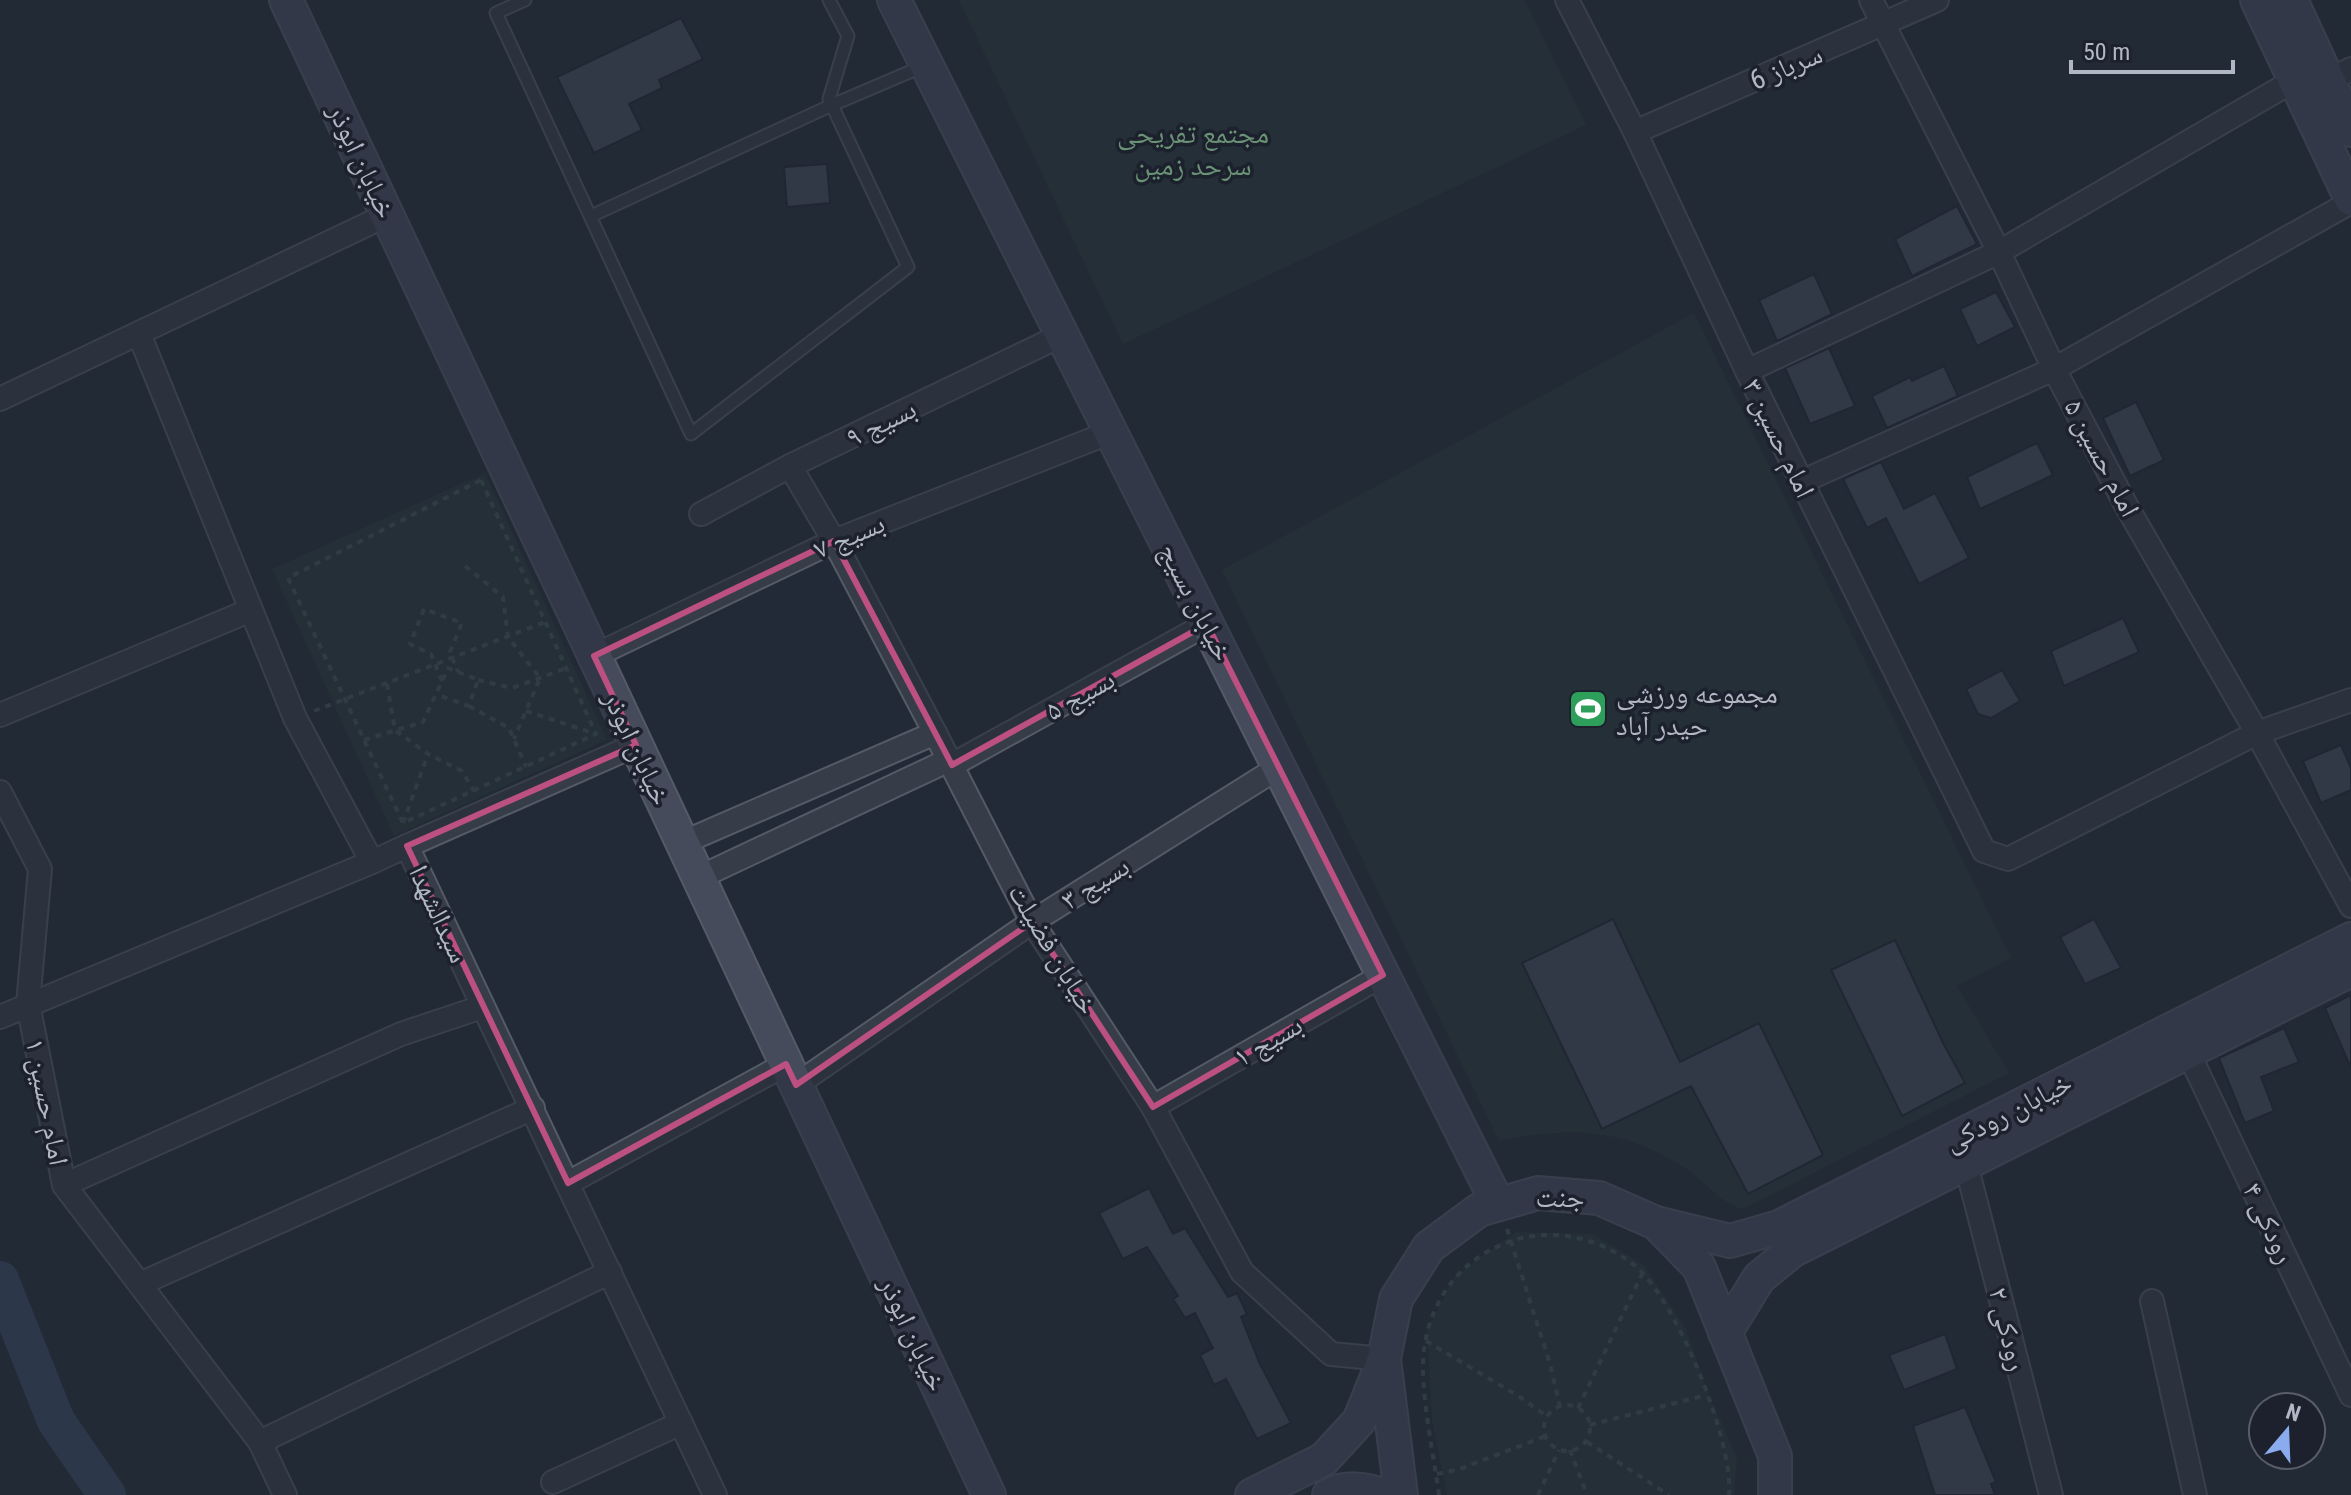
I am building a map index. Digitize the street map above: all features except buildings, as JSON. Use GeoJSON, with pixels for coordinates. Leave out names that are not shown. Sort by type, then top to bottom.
{"type":"FeatureCollection","features":[{"type":"Feature","properties":{"kind":"main road","name":"خیابان ابوذر"},"geometry":{"type":"LineString","coordinates":[[286,0],[387,215],[580,662],[633,739],[989,1495]]}},
{"type":"Feature","properties":{"kind":"main road","name":"خیابان بسیج"},"geometry":{"type":"LineString","coordinates":[[894,0],[1498,1204]]}},
{"type":"Feature","properties":{"kind":"main road"},"geometry":{"type":"LineString","coordinates":[[2257,0],[2351,201]]}},
{"type":"Feature","properties":{"kind":"main road"},"geometry":{"type":"LineString","coordinates":[[2291,0],[2340,75],[2351,130]]}},
{"type":"Feature","properties":{"kind":"main road","name":"خیابان رودکی"},"geometry":{"type":"LineString","coordinates":[[1656,1223],[1730,1241],[1779,1227],[2351,939]]}},
{"type":"Feature","properties":{"kind":"main road","name":"خیابان رودکی"},"geometry":{"type":"LineString","coordinates":[[1725,1333],[1759,1278],[1792,1251],[2351,970]]}},
{"type":"Feature","properties":{"kind":"main road","name":"جنت"},"geometry":{"type":"LineString","coordinates":[[1401,1495],[1384,1359],[1396,1299],[1429,1247],[1479,1210],[1538,1193],[1599,1198],[1656,1223],[1699,1267],[1775,1456],[1775,1495]]}},
{"type":"Feature","properties":{"kind":"main road"},"geometry":{"type":"LineString","coordinates":[[1252,1495],[1324,1459],[1359,1421],[1384,1359]]}},
{"type":"Feature","properties":{"kind":"main road"},"geometry":{"type":"LineString","coordinates":[[1329,1495],[1340,1490],[1372,1491],[1381,1495]]}},
{"type":"Feature","properties":{"kind":"street","name":"امام حسین ۳"},"geometry":{"type":"LineString","coordinates":[[1567,0],[1635,132],[1747,371],[1984,851],[2008,859],[2257,733]]}},
{"type":"Feature","properties":{"kind":"street","name":"امام حسین ۵"},"geometry":{"type":"LineString","coordinates":[[1871,0],[1999,252],[2054,369],[2127,507],[2257,733],[2351,906]]}},
{"type":"Feature","properties":{"kind":"street","name":"سرباز 6"},"geometry":{"type":"LineString","coordinates":[[1635,132],[1937,0]]}},
{"type":"Feature","properties":{"kind":"street"},"geometry":{"type":"LineString","coordinates":[[1747,371],[1999,252],[2295,80]]}},
{"type":"Feature","properties":{"kind":"street"},"geometry":{"type":"LineString","coordinates":[[1801,482],[2054,369],[2351,201]]}},
{"type":"Feature","properties":{"kind":"street"},"geometry":{"type":"LineString","coordinates":[[0,399],[387,215]]}},
{"type":"Feature","properties":{"kind":"street","name":"سیدالشهدا"},"geometry":{"type":"LineString","coordinates":[[139,334],[295,718],[372,862],[407,846],[715,1495]]}},
{"type":"Feature","properties":{"kind":"street","name":"بسیج ۹"},"geometry":{"type":"LineString","coordinates":[[701,514],[790,466],[1062,335]]}},
{"type":"Feature","properties":{"kind":"street","name":"بسیج ۷"},"geometry":{"type":"LineString","coordinates":[[580,662],[834,541],[1111,432]]}},
{"type":"Feature","properties":{"kind":"street","name":"خیابان فضیلت"},"geometry":{"type":"LineString","coordinates":[[790,466],[834,541],[1032,922],[1153,1107],[1242,1272],[1331,1354],[1384,1359]]}},
{"type":"Feature","properties":{"kind":"street"},"geometry":{"type":"LineString","coordinates":[[0,715],[251,610]]}},
{"type":"Feature","properties":{"kind":"street","name":"بسیج ۵"},"geometry":{"type":"LineString","coordinates":[[698,878],[951,763],[1207,624]]}},
{"type":"Feature","properties":{"kind":"street"},"geometry":{"type":"LineString","coordinates":[[2257,733],[2351,700]]}},
{"type":"Feature","properties":{"kind":"street"},"geometry":{"type":"LineString","coordinates":[[682,843],[935,733]]}},
{"type":"Feature","properties":{"kind":"street"},"geometry":{"type":"LineString","coordinates":[[407,846],[633,739]]}},
{"type":"Feature","properties":{"kind":"street","name":"بسیج ۳"},"geometry":{"type":"LineString","coordinates":[[568,1183],[791,1075],[1279,767]]}},
{"type":"Feature","properties":{"kind":"street","name":"امام حسین ۱"},"geometry":{"type":"LineString","coordinates":[[0,792],[40,869],[28,1004],[64,1185],[260,1442],[285,1495]]}},
{"type":"Feature","properties":{"kind":"street"},"geometry":{"type":"LineString","coordinates":[[0,1017],[372,862]]}},
{"type":"Feature","properties":{"kind":"street","name":"بسیج ۱"},"geometry":{"type":"LineString","coordinates":[[1153,1107],[1383,975]]}},
{"type":"Feature","properties":{"kind":"street"},"geometry":{"type":"LineString","coordinates":[[64,1185],[401,1034],[482,1007]]}},
{"type":"Feature","properties":{"kind":"street","name":"رودکی ۴"},"geometry":{"type":"LineString","coordinates":[[2188,1052],[2351,1395]]}},
{"type":"Feature","properties":{"kind":"street"},"geometry":{"type":"LineString","coordinates":[[140,1284],[533,1108]]}},
{"type":"Feature","properties":{"kind":"street","name":"رودکی ۲"},"geometry":{"type":"LineString","coordinates":[[1966,1164],[2051,1495]]}},
{"type":"Feature","properties":{"kind":"street"},"geometry":{"type":"LineString","coordinates":[[260,1442],[610,1272]]}},
{"type":"Feature","properties":{"kind":"street"},"geometry":{"type":"LineString","coordinates":[[2152,1301],[2195,1495]]}},
{"type":"Feature","properties":{"kind":"street"},"geometry":{"type":"LineString","coordinates":[[553,1482],[681,1423]]}},
{"type":"Feature","properties":{"kind":"lane"},"geometry":{"type":"LineString","coordinates":[[525,0],[496,13],[691,434],[908,267],[829,99],[848,36],[829,0]]}},
{"type":"Feature","properties":{"kind":"lane"},"geometry":{"type":"LineString","coordinates":[[591,216],[832,105],[927,65]]}},
{"type":"Feature","properties":{"kind":"path"},"geometry":{"type":"LineString","coordinates":[[403,823],[288,578],[481,480],[545,621],[580,662],[596,734]]}},
{"type":"Feature","properties":{"kind":"path"},"geometry":{"type":"LineString","coordinates":[[465,566],[503,597],[508,637],[540,678]]}},
{"type":"Feature","properties":{"kind":"path"},"geometry":{"type":"LineString","coordinates":[[443,683],[431,654],[410,644],[424,609],[462,623],[450,652],[458,672]]}},
{"type":"Feature","properties":{"kind":"path"},"geometry":{"type":"LineString","coordinates":[[295,718],[545,621]]}},
{"type":"Feature","properties":{"kind":"path"},"geometry":{"type":"LineString","coordinates":[[364,740],[423,722],[448,668],[478,680],[512,688],[580,662]]}},
{"type":"Feature","properties":{"kind":"path"},"geometry":{"type":"LineString","coordinates":[[514,739],[540,678]]}},
{"type":"Feature","properties":{"kind":"path"},"geometry":{"type":"LineString","coordinates":[[469,706],[478,680]]}},
{"type":"Feature","properties":{"kind":"path"},"geometry":{"type":"LineString","coordinates":[[387,684],[395,730],[428,754],[462,771],[474,791]]}},
{"type":"Feature","properties":{"kind":"path"},"geometry":{"type":"LineString","coordinates":[[438,695],[469,706],[509,728],[526,767]]}},
{"type":"Feature","properties":{"kind":"path"},"geometry":{"type":"LineString","coordinates":[[526,711],[596,734],[633,739]]}},
{"type":"Feature","properties":{"kind":"path"},"geometry":{"type":"LineString","coordinates":[[403,823],[596,734]]}},
{"type":"Feature","properties":{"kind":"path"},"geometry":{"type":"LineString","coordinates":[[403,823],[428,754]]}},
{"type":"Feature","properties":{"kind":"path"},"geometry":{"type":"LineString","coordinates":[[1498,1204],[1550,1364],[1560,1407]]}},
{"type":"Feature","properties":{"kind":"path"},"geometry":{"type":"LineString","coordinates":[[1439,1495],[1423,1353],[1432,1312],[1443,1291],[1479,1254],[1519,1238],[1552,1235],[1580,1237],[1606,1248],[1635,1266],[1660,1295],[1682,1332],[1727,1451],[1731,1481],[1729,1495]]}},
{"type":"Feature","properties":{"kind":"path"},"geometry":{"type":"LineString","coordinates":[[1578,1408],[1642,1274]]}},
{"type":"Feature","properties":{"kind":"path"},"geometry":{"type":"LineString","coordinates":[[1426,1341],[1548,1417]]}},
{"type":"Feature","properties":{"kind":"path"},"geometry":{"type":"LineString","coordinates":[[1590,1425],[1706,1395]]}},
{"type":"Feature","properties":{"kind":"path"},"geometry":{"type":"LineString","coordinates":[[1560,1407],[1578,1408],[1584,1412],[1590,1425],[1586,1441],[1577,1449],[1559,1449],[1546,1436],[1548,1417],[1560,1407]]}},
{"type":"Feature","properties":{"kind":"path"},"geometry":{"type":"LineString","coordinates":[[1437,1474],[1460,1469],[1546,1436]]}},
{"type":"Feature","properties":{"kind":"path"},"geometry":{"type":"LineString","coordinates":[[1586,1441],[1669,1495]]}},
{"type":"Feature","properties":{"kind":"path"},"geometry":{"type":"LineString","coordinates":[[1538,1495],[1559,1449]]}},
{"type":"Feature","properties":{"kind":"path"},"geometry":{"type":"LineString","coordinates":[[1570,1450],[1587,1495]]}},
{"type":"Feature","properties":{"kind":"highlighted area"},"geometry":{"type":"Polygon","coordinates":[[[834,541],[952,765],[1207,624],[1383,975],[1153,1107],[1032,922],[796,1085],[786,1064],[568,1183],[407,846],[636,745],[594,656],[834,541]]]}},
{"type":"Feature","properties":{"kind":"green space","name":"مجتمع تفریحی سرحد زمین"},"geometry":{"type":"Polygon","coordinates":[[[959,0],[1525,0],[1586,125],[1123,344],[959,0]]]}},
{"type":"Feature","properties":{"kind":"green space","name":"مجموعه ورزشی حیدر آباد"},"geometry":{"type":"Polygon","coordinates":[[[1694,313],[2011,958],[1957,986],[2009,1073],[1743,1209],[1728,1202],[1665,1156],[1620,1138],[1550,1133],[1499,1141],[1222,570],[1694,313]]]}},
{"type":"Feature","properties":{"kind":"green space"},"geometry":{"type":"Polygon","coordinates":[[[485,473],[607,740],[394,836],[272,569],[485,473]]]}},
{"type":"Feature","properties":{"kind":"green space"},"geometry":{"type":"Polygon","coordinates":[[[1516,1232],[1592,1234],[1644,1265],[1686,1329],[1709,1395],[1737,1458],[1734,1495],[1447,1495],[1432,1420],[1427,1330],[1456,1275],[1516,1232]]]}},
{"type":"Feature","properties":{"kind":"waterway"},"geometry":{"type":"LineString","coordinates":[[0,1280],[56,1421],[107,1495]]}},
{"type":"Feature","properties":{"kind":"place","name":"مجموعه ورزشی حیدر آباد"},"geometry":{"type":"Point","coordinates":[1588,709]}}]}
